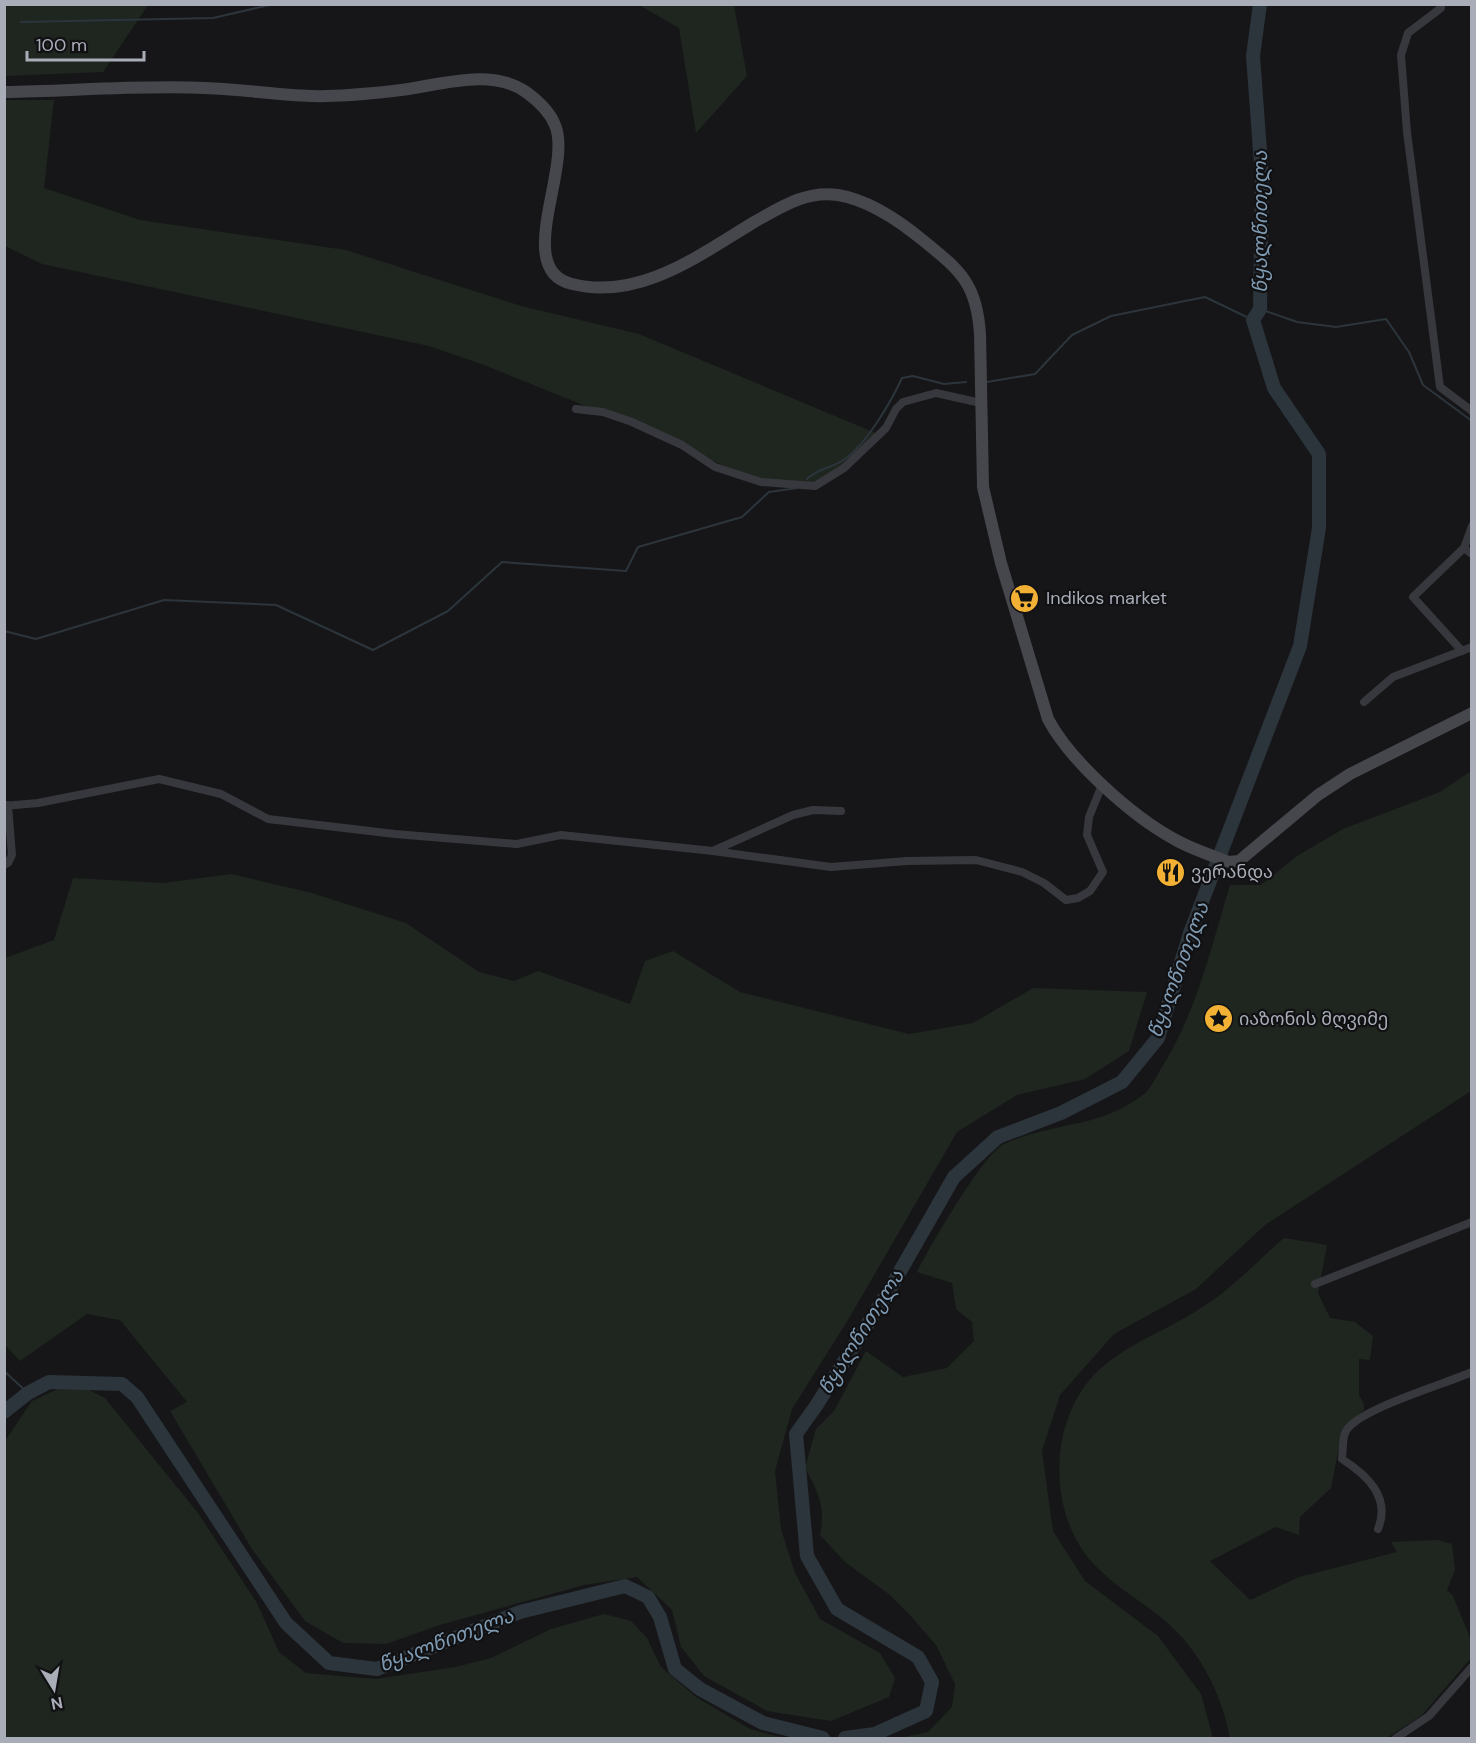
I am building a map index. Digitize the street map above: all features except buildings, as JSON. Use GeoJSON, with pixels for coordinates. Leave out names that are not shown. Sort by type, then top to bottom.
{"type":"FeatureCollection","features":[{"type":"Feature","properties":{"kind":"main road"},"geometry":{"type":"LineString","coordinates":[[4,92],[204,88],[322,96],[412,89],[489,78],[508,82],[527,92],[546,111],[555,125],[559,154],[544,254],[547,267],[555,277],[568,284],[588,287],[630,285],[666,274],[783,205],[804,197],[836,194],[867,204],[914,233],[958,269],[972,291],[978,311],[983,487],[1001,563],[1048,719],[1057,737],[1102,784],[1151,824],[1191,847],[1229,862],[1243,860],[1295,813],[1350,774],[1472,712]]}},
{"type":"Feature","properties":{"kind":"street"},"geometry":{"type":"LineString","coordinates":[[1441,4],[1441,8],[1408,33],[1401,55],[1410,154],[1440,387],[1472,411]]}},
{"type":"Feature","properties":{"kind":"street"},"geometry":{"type":"LineString","coordinates":[[576,409],[603,412],[632,422],[682,445],[715,467],[761,482],[815,486],[844,468],[886,428],[903,402],[936,393],[981,403]]}},
{"type":"Feature","properties":{"kind":"street"},"geometry":{"type":"LineString","coordinates":[[1462,651],[1413,597],[1468,551],[1472,526]]}},
{"type":"Feature","properties":{"kind":"street"},"geometry":{"type":"LineString","coordinates":[[1364,702],[1393,677],[1472,647]]}},
{"type":"Feature","properties":{"kind":"street"},"geometry":{"type":"LineString","coordinates":[[4,865],[8,863],[12,855],[6,806],[38,803],[159,779],[221,794],[268,819],[395,834],[517,844],[561,835],[713,851],[831,867],[918,861],[992,863],[1033,877],[1060,896],[1072,900],[1090,891],[1103,872],[1087,835],[1089,817],[1102,784]]}},
{"type":"Feature","properties":{"kind":"street"},"geometry":{"type":"LineString","coordinates":[[713,851],[793,815],[813,810],[841,811]]}},
{"type":"Feature","properties":{"kind":"street"},"geometry":{"type":"LineString","coordinates":[[1315,1284],[1472,1222]]}},
{"type":"Feature","properties":{"kind":"street"},"geometry":{"type":"LineString","coordinates":[[1378,1529],[1384,1514],[1381,1502],[1367,1478],[1342,1459],[1345,1433],[1352,1424],[1386,1405],[1472,1372]]}},
{"type":"Feature","properties":{"kind":"street"},"geometry":{"type":"LineString","coordinates":[[1396,1738],[1429,1716],[1472,1668]]}},
{"type":"Feature","properties":{"kind":"shaded area"},"geometry":{"type":"Polygon","coordinates":[[[4,5],[148,5],[103,72],[5,76],[4,5]]]}},
{"type":"Feature","properties":{"kind":"shaded area"},"geometry":{"type":"Polygon","coordinates":[[[639,5],[734,5],[747,76],[696,133],[679,28],[639,5]]]}},
{"type":"Feature","properties":{"kind":"shaded area"},"geometry":{"type":"Polygon","coordinates":[[[4,100],[54,100],[44,188],[140,220],[346,250],[521,306],[639,334],[878,434],[845,466],[818,481],[804,484],[763,484],[660,436],[484,365],[429,346],[42,264],[5,246],[4,100]]]}},
{"type":"Feature","properties":{"kind":"shaded area"},"geometry":{"type":"Polygon","coordinates":[[[1471,771],[1471,1091],[1265,1225],[1196,1289],[1114,1334],[1060,1395],[1042,1451],[1053,1531],[1085,1581],[1158,1636],[1201,1694],[1213,1738],[900,1738],[928,1732],[952,1707],[955,1684],[936,1645],[908,1613],[890,1595],[845,1562],[820,1535],[822,1516],[820,1500],[805,1468],[816,1429],[834,1411],[866,1351],[903,1377],[947,1368],[974,1341],[972,1322],[956,1309],[952,1283],[917,1272],[933,1243],[970,1183],[995,1151],[1004,1144],[1110,1113],[1144,1094],[1172,1050],[1193,1004],[1230,885],[1261,885],[1297,856],[1343,829],[1440,792],[1471,771]]]}},
{"type":"Feature","properties":{"kind":"shaded area"},"geometry":{"type":"Polygon","coordinates":[[[231,874],[312,893],[406,923],[479,972],[514,981],[538,971],[630,1004],[645,961],[673,951],[740,992],[909,1034],[973,1023],[1033,988],[1147,992],[1129,1051],[1085,1079],[1017,1095],[957,1132],[848,1320],[792,1409],[775,1471],[781,1529],[795,1573],[820,1619],[880,1653],[895,1678],[889,1697],[831,1721],[767,1711],[704,1676],[681,1647],[672,1610],[637,1577],[584,1585],[440,1625],[386,1644],[343,1643],[305,1621],[252,1549],[170,1411],[187,1402],[120,1320],[87,1314],[20,1361],[5,1345],[5,958],[54,940],[73,878],[164,883],[231,874]]]}},
{"type":"Feature","properties":{"kind":"shaded area"},"geometry":{"type":"Polygon","coordinates":[[[1284,1238],[1327,1245],[1318,1293],[1330,1318],[1355,1322],[1373,1336],[1370,1360],[1359,1359],[1359,1395],[1364,1404],[1364,1410],[1342,1431],[1331,1488],[1300,1517],[1299,1535],[1276,1527],[1210,1561],[1250,1600],[1299,1577],[1397,1552],[1391,1542],[1437,1540],[1452,1544],[1455,1570],[1447,1590],[1453,1596],[1471,1640],[1471,1658],[1422,1715],[1387,1738],[1230,1738],[1218,1696],[1197,1657],[1169,1624],[1112,1581],[1091,1561],[1077,1541],[1067,1518],[1061,1494],[1059,1468],[1068,1418],[1079,1396],[1093,1376],[1132,1346],[1215,1299],[1284,1238]]]}},
{"type":"Feature","properties":{"kind":"shaded area"},"geometry":{"type":"Polygon","coordinates":[[[83,1387],[105,1398],[198,1513],[257,1603],[279,1652],[306,1673],[376,1679],[455,1667],[491,1658],[551,1629],[604,1614],[631,1621],[647,1638],[661,1667],[696,1697],[750,1729],[784,1738],[5,1738],[5,1441],[32,1401],[58,1389],[83,1387]]]}},
{"type":"Feature","properties":{"kind":"waterway"},"geometry":{"type":"LineString","coordinates":[[21,22],[213,18],[274,4]]}},
{"type":"Feature","properties":{"kind":"waterway","name":"წყალწითელა"},"geometry":{"type":"LineString","coordinates":[[845,1738],[875,1734],[926,1711],[932,1682],[918,1657],[837,1609],[807,1556],[796,1434],[891,1287],[954,1177],[998,1137],[1061,1113],[1122,1082],[1158,1038],[1190,933],[1300,646],[1319,528],[1319,454],[1274,388],[1253,320],[1260,309],[1262,178],[1253,56],[1260,4]]}},
{"type":"Feature","properties":{"kind":"waterway"},"geometry":{"type":"LineString","coordinates":[[987,382],[1035,374],[1072,335],[1111,316],[1205,297],[1253,320]]}},
{"type":"Feature","properties":{"kind":"waterway"},"geometry":{"type":"LineString","coordinates":[[1260,309],[1297,322],[1336,327],[1386,319],[1409,352],[1423,385],[1472,421]]}},
{"type":"Feature","properties":{"kind":"waterway"},"geometry":{"type":"LineString","coordinates":[[807,479],[816,472],[845,459],[862,443],[878,422],[902,378],[913,376],[944,384],[966,382]]}},
{"type":"Feature","properties":{"kind":"waterway"},"geometry":{"type":"LineString","coordinates":[[4,631],[36,639],[164,600],[276,605],[373,650],[448,611],[502,562],[626,571],[638,547],[742,517],[769,492],[797,488]]}},
{"type":"Feature","properties":{"kind":"waterway"},"geometry":{"type":"LineString","coordinates":[[4,1371],[28,1393]]}},
{"type":"Feature","properties":{"kind":"waterway","name":"წყალწითელა"},"geometry":{"type":"LineString","coordinates":[[4,1412],[28,1393],[49,1382],[122,1384],[137,1397],[286,1623],[329,1663],[377,1669],[520,1612],[625,1586],[648,1597],[660,1617],[675,1669],[700,1689],[763,1723],[823,1738]]}},
{"type":"Feature","properties":{"kind":"place","name":"Indikos market"},"geometry":{"type":"Point","coordinates":[1025,598]}},
{"type":"Feature","properties":{"kind":"place","name":"ვერანდა"},"geometry":{"type":"Point","coordinates":[1170,872]}},
{"type":"Feature","properties":{"kind":"place","name":"იაზონის მღვიმე"},"geometry":{"type":"Point","coordinates":[1218,1019]}}]}
